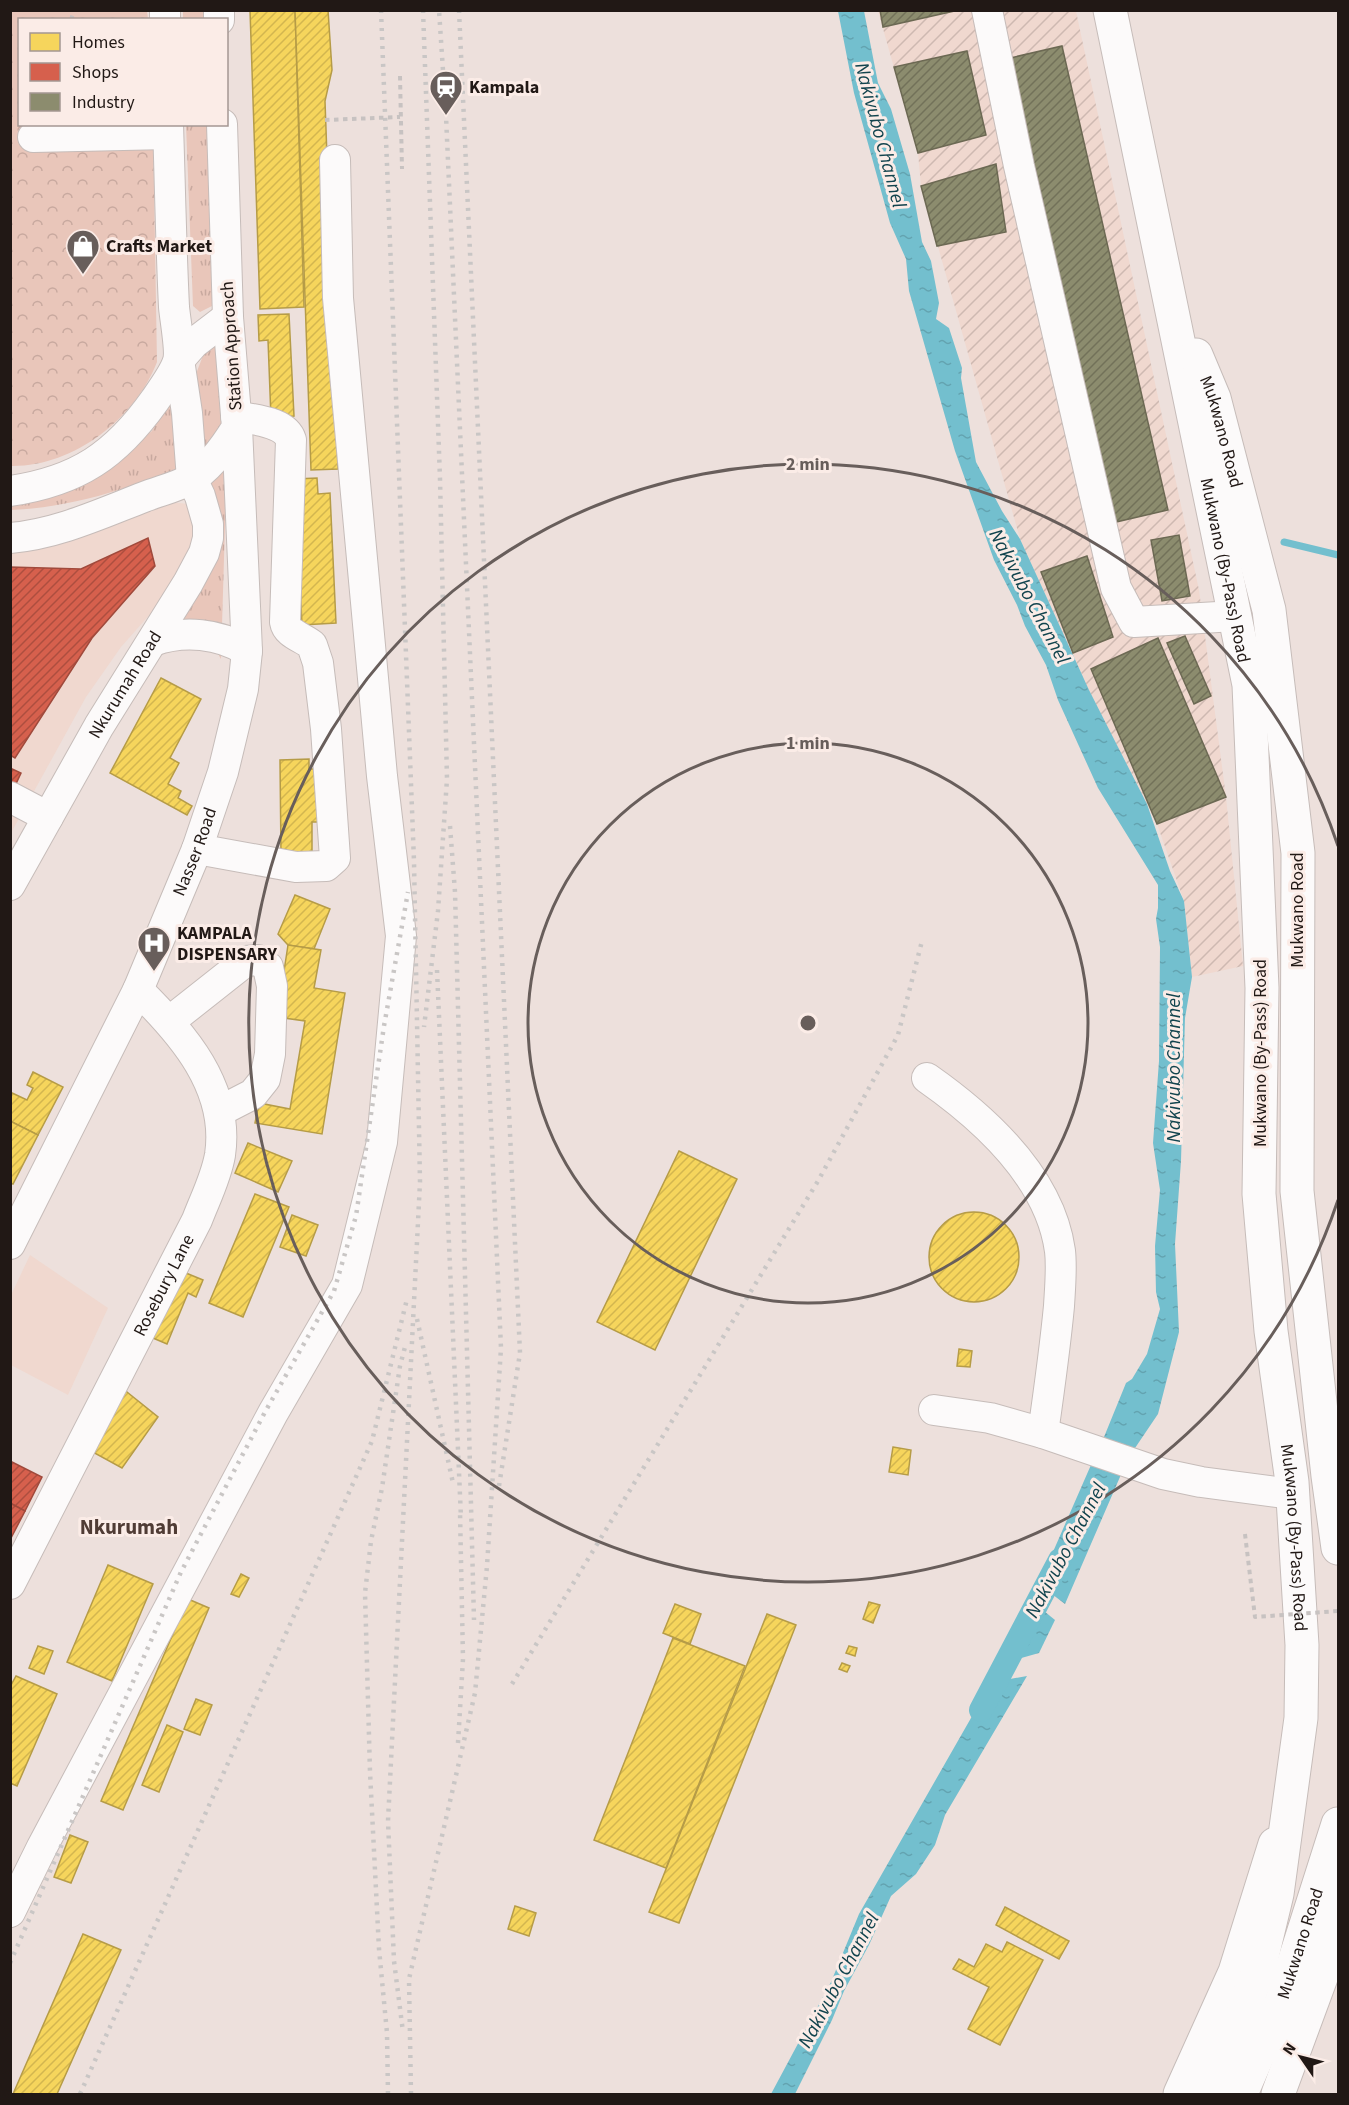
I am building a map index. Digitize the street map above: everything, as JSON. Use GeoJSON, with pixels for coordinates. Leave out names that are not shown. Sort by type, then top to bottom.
{"type":"FeatureCollection","features":[{"type":"Feature","properties":{"kind":"main road","name":"Mukwano (By-Pass) Road"},"geometry":{"type":"LineString","coordinates":[[1110,10],[1250,685],[1262,976],[1259,1194],[1271,1331],[1292,1494],[1302,1645],[1301,1718],[1277,1894],[1260,1965],[1224,2066],[1209,2094]]}},
{"type":"Feature","properties":{"kind":"main road","name":"Mukwano Road"},"geometry":{"type":"LineString","coordinates":[[1167,287],[1214,398],[1269,610],[1298,853],[1298,1191],[1338,1548]]}},
{"type":"Feature","properties":{"kind":"main road"},"geometry":{"type":"LineString","coordinates":[[1315,1353],[1338,1375]]}},
{"type":"Feature","properties":{"kind":"main road"},"geometry":{"type":"LineString","coordinates":[[1180,2094],[1235,1972],[1290,1794]]}},
{"type":"Feature","properties":{"kind":"main road","name":"Mukwano Road"},"geometry":{"type":"LineString","coordinates":[[1241,2094],[1282,2000],[1338,1824]]}},
{"type":"Feature","properties":{"kind":"main road"},"geometry":{"type":"LineString","coordinates":[[1278,2094],[1334,1945],[1338,1883]]}},
{"type":"Feature","properties":{"kind":"street"},"geometry":{"type":"LineString","coordinates":[[987,10],[1021,177],[1116,588],[1134,622],[1235,616]]}},
{"type":"Feature","properties":{"kind":"street","name":"Station Approach"},"geometry":{"type":"LineString","coordinates":[[10,538],[32,535],[77,523],[192,479],[228,442],[236,421],[228,317],[222,126]]}},
{"type":"Feature","properties":{"kind":"street"},"geometry":{"type":"LineString","coordinates":[[33,137],[168,129],[174,308],[187,413],[192,479]]}},
{"type":"Feature","properties":{"kind":"street"},"geometry":{"type":"LineString","coordinates":[[10,1912],[42,1847],[262,1434],[347,1285],[382,1142],[400,936],[378,729],[339,310],[335,160]]}},
{"type":"Feature","properties":{"kind":"street"},"geometry":{"type":"LineString","coordinates":[[10,491],[44,485],[67,477],[112,450],[137,425],[160,393],[179,360],[194,343],[228,317]]}},
{"type":"Feature","properties":{"kind":"street"},"geometry":{"type":"LineString","coordinates":[[197,849],[296,867],[326,866],[335,858],[327,736],[318,663],[312,645],[291,633],[286,628],[285,622],[291,440],[285,430],[277,426],[236,421]]}},
{"type":"Feature","properties":{"kind":"street","name":"Nasser Road"},"geometry":{"type":"LineString","coordinates":[[10,1244],[138,990],[197,849],[211,811],[233,733],[243,689],[247,651],[236,421]]}},
{"type":"Feature","properties":{"kind":"street","name":"Nkurumah Road"},"geometry":{"type":"LineString","coordinates":[[10,885],[99,726],[197,569],[208,538],[206,511],[192,479]]}},
{"type":"Feature","properties":{"kind":"street"},"geometry":{"type":"LineString","coordinates":[[153,640],[180,634],[210,637],[230,641],[247,651]]}},
{"type":"Feature","properties":{"kind":"street"},"geometry":{"type":"LineString","coordinates":[[10,797],[48,817]]}},
{"type":"Feature","properties":{"kind":"street"},"geometry":{"type":"LineString","coordinates":[[170,1021],[246,961],[258,960],[268,967],[272,986],[270,1054],[264,1079],[253,1094],[220,1111]]}},
{"type":"Feature","properties":{"kind":"street","name":"Rosebury Lane"},"geometry":{"type":"LineString","coordinates":[[10,1584],[196,1220],[213,1182],[220,1157],[222,1130],[220,1111],[214,1094],[194,1055],[170,1021],[138,990]]}},
{"type":"Feature","properties":{"kind":"street"},"geometry":{"type":"LineString","coordinates":[[927,1078],[982,1121],[1022,1164],[1051,1214],[1060,1251],[1060,1289],[1056,1340],[1043,1433]]}},
{"type":"Feature","properties":{"kind":"street"},"geometry":{"type":"LineString","coordinates":[[934,1410],[990,1419],[1043,1433],[1162,1474],[1201,1482],[1292,1494]]}},
{"type":"Feature","properties":{"kind":"path"},"geometry":{"type":"LineString","coordinates":[[400,76],[402,169]]}},
{"type":"Feature","properties":{"kind":"path"},"geometry":{"type":"LineString","coordinates":[[326,120],[400,117]]}},
{"type":"Feature","properties":{"kind":"path"},"geometry":{"type":"LineString","coordinates":[[1245,1534],[1255,1617],[1338,1611]]}},
{"type":"Feature","properties":{"kind":"shaded area"},"geometry":{"type":"Polygon","coordinates":[[[878,11],[1076,11],[1199,590],[1226,797],[1243,966],[1192,977],[1184,901],[1157,824],[1089,690],[1020,539],[921,186],[918,153],[878,11]]]}},
{"type":"Feature","properties":{"kind":"shaded area"},"geometry":{"type":"Polygon","coordinates":[[[170,502],[188,504],[196,526],[191,568],[121,647],[86,697],[11,833],[11,543],[170,502]]]}},
{"type":"Feature","properties":{"kind":"shaded area"},"geometry":{"type":"Polygon","coordinates":[[[30,1255],[108,1308],[68,1395],[11,1365],[11,1295],[30,1255]]]}},
{"type":"Feature","properties":{"kind":"green space","name":"Crafts Market"},"geometry":{"type":"Polygon","coordinates":[[[11,11],[147,11],[148,18],[18,18],[18,126],[153,126],[157,362],[134,402],[99,436],[79,449],[57,458],[34,464],[11,466],[11,11]]]}},
{"type":"Feature","properties":{"kind":"green space"},"geometry":{"type":"Polygon","coordinates":[[[183,11],[207,11],[207,18],[183,18],[183,11]]]}},
{"type":"Feature","properties":{"kind":"green space"},"geometry":{"type":"Polygon","coordinates":[[[186,126],[211,126],[219,298],[212,306],[200,312],[193,306],[186,126]]]}},
{"type":"Feature","properties":{"kind":"green space"},"geometry":{"type":"Polygon","coordinates":[[[220,344],[225,424],[205,457],[196,374],[207,345],[220,344]]]}},
{"type":"Feature","properties":{"kind":"green space"},"geometry":{"type":"Polygon","coordinates":[[[177,388],[182,466],[98,496],[54,506],[11,510],[10,501],[101,470],[152,431],[177,388]]]}},
{"type":"Feature","properties":{"kind":"green space"},"geometry":{"type":"Polygon","coordinates":[[[227,459],[221,659],[214,647],[171,626],[218,520],[211,480],[227,459]]]}},
{"type":"Feature","properties":{"kind":"water"},"geometry":{"type":"Polygon","coordinates":[[[838,11],[864,11],[878,83],[891,109],[910,174],[922,242],[931,261],[939,303],[936,319],[949,328],[962,368],[961,378],[976,462],[1020,539],[1089,690],[1147,804],[1170,871],[1184,901],[1192,977],[1185,1018],[1181,1161],[1175,1244],[1179,1332],[1158,1414],[1133,1451],[1104,1437],[1126,1383],[1132,1379],[1147,1354],[1160,1309],[1156,1292],[1155,1246],[1160,1190],[1153,1143],[1159,1061],[1160,947],[1156,919],[1158,885],[1098,788],[1058,700],[1046,665],[994,560],[955,451],[909,291],[906,259],[890,223],[854,93],[838,11]]]}},
{"type":"Feature","properties":{"kind":"water"},"geometry":{"type":"Polygon","coordinates":[[[1094,1458],[1123,1470],[1065,1604],[1036,1582],[1049,1561],[1094,1458]]]}},
{"type":"Feature","properties":{"kind":"water"},"geometry":{"type":"Polygon","coordinates":[[[1028,1598],[1055,1620],[1039,1653],[996,1665],[1028,1598]]]}},
{"type":"Feature","properties":{"kind":"water"},"geometry":{"type":"Polygon","coordinates":[[[1027,1676],[945,1815],[935,1845],[916,1874],[891,1896],[795,2094],[771,2094],[831,1982],[859,1914],[971,1718],[988,1683],[1027,1676]]]}},
{"type":"Feature","properties":{"kind":"building: Homes"},"geometry":{"type":"Polygon","coordinates":[[[250,10],[295,10],[304,307],[260,309],[250,10]]]}},
{"type":"Feature","properties":{"kind":"building: Homes"},"geometry":{"type":"Polygon","coordinates":[[[295,10],[328,10],[332,70],[325,101],[338,469],[311,470],[295,10]]]}},
{"type":"Feature","properties":{"kind":"building: Homes"},"geometry":{"type":"Polygon","coordinates":[[[289,314],[294,416],[271,418],[268,340],[259,341],[258,315],[289,314]]]}},
{"type":"Feature","properties":{"kind":"building: Homes"},"geometry":{"type":"Polygon","coordinates":[[[317,478],[318,494],[330,493],[336,623],[302,625],[295,479],[317,478]]]}},
{"type":"Feature","properties":{"kind":"building: Homes"},"geometry":{"type":"Polygon","coordinates":[[[161,678],[201,699],[170,758],[179,763],[168,784],[181,791],[178,798],[192,806],[187,815],[110,773],[161,678]]]}},
{"type":"Feature","properties":{"kind":"building: Homes"},"geometry":{"type":"Polygon","coordinates":[[[309,759],[309,769],[319,769],[325,822],[312,822],[312,855],[281,855],[280,760],[309,759]]]}},
{"type":"Feature","properties":{"kind":"building: Homes"},"geometry":{"type":"Polygon","coordinates":[[[295,895],[330,909],[314,949],[288,945],[278,934],[295,895]]]}},
{"type":"Feature","properties":{"kind":"building: Homes"},"geometry":{"type":"Polygon","coordinates":[[[288,945],[321,950],[314,988],[345,993],[322,1134],[255,1123],[259,1103],[290,1109],[305,1021],[277,1017],[288,945]]]}},
{"type":"Feature","properties":{"kind":"building: Homes"},"geometry":{"type":"Polygon","coordinates":[[[33,1072],[63,1087],[38,1135],[10,1121],[10,1092],[27,1100],[33,1088],[27,1085],[33,1072]]]}},
{"type":"Feature","properties":{"kind":"building: Homes"},"geometry":{"type":"Polygon","coordinates":[[[10,1121],[38,1135],[13,1184],[10,1183],[10,1121]]]}},
{"type":"Feature","properties":{"kind":"building: Homes"},"geometry":{"type":"Polygon","coordinates":[[[248,1143],[292,1161],[278,1192],[235,1173],[248,1143]]]}},
{"type":"Feature","properties":{"kind":"building: Homes"},"geometry":{"type":"Polygon","coordinates":[[[679,1151],[737,1179],[655,1350],[597,1322],[679,1151]]]}},
{"type":"Feature","properties":{"kind":"building: Homes"},"geometry":{"type":"Polygon","coordinates":[[[255,1194],[289,1207],[243,1317],[209,1303],[255,1194]]]}},
{"type":"Feature","properties":{"kind":"building: Homes"},"geometry":{"type":"Polygon","coordinates":[[[974,1212],[991,1216],[1006,1225],[1015,1240],[1019,1257],[1015,1274],[1006,1289],[991,1298],[974,1302],[957,1298],[942,1289],[933,1274],[929,1257],[933,1240],[942,1225],[957,1216],[974,1212]]]}},
{"type":"Feature","properties":{"kind":"building: Homes"},"geometry":{"type":"Polygon","coordinates":[[[292,1215],[318,1225],[306,1256],[280,1247],[292,1215]]]}},
{"type":"Feature","properties":{"kind":"building: Homes"},"geometry":{"type":"Polygon","coordinates":[[[181,1271],[203,1280],[196,1297],[188,1293],[167,1344],[153,1338],[181,1271]]]}},
{"type":"Feature","properties":{"kind":"building: Homes"},"geometry":{"type":"Polygon","coordinates":[[[959,1349],[972,1351],[970,1367],[957,1366],[959,1349]]]}},
{"type":"Feature","properties":{"kind":"building: Homes"},"geometry":{"type":"Polygon","coordinates":[[[122,1388],[158,1417],[122,1468],[89,1450],[122,1388]]]}},
{"type":"Feature","properties":{"kind":"building: Homes"},"geometry":{"type":"Polygon","coordinates":[[[893,1447],[911,1450],[908,1475],[889,1472],[893,1447]]]}},
{"type":"Feature","properties":{"kind":"building: Homes"},"geometry":{"type":"Polygon","coordinates":[[[108,1565],[153,1584],[112,1681],[67,1662],[108,1565]]]}},
{"type":"Feature","properties":{"kind":"building: Homes"},"geometry":{"type":"Polygon","coordinates":[[[241,1574],[249,1578],[239,1597],[231,1594],[241,1574]]]}},
{"type":"Feature","properties":{"kind":"building: Homes"},"geometry":{"type":"Polygon","coordinates":[[[188,1599],[209,1608],[123,1810],[101,1801],[188,1599]]]}},
{"type":"Feature","properties":{"kind":"building: Homes"},"geometry":{"type":"Polygon","coordinates":[[[869,1602],[880,1605],[873,1623],[863,1619],[869,1602]]]}},
{"type":"Feature","properties":{"kind":"building: Homes"},"geometry":{"type":"Polygon","coordinates":[[[675,1604],[701,1614],[690,1644],[663,1633],[675,1604]]]}},
{"type":"Feature","properties":{"kind":"building: Homes"},"geometry":{"type":"Polygon","coordinates":[[[767,1614],[796,1625],[679,1923],[649,1912],[767,1614]]]}},
{"type":"Feature","properties":{"kind":"building: Homes"},"geometry":{"type":"Polygon","coordinates":[[[673,1638],[745,1666],[666,1868],[594,1840],[673,1638]]]}},
{"type":"Feature","properties":{"kind":"building: Homes"},"geometry":{"type":"Polygon","coordinates":[[[38,1646],[53,1651],[44,1674],[29,1668],[38,1646]]]}},
{"type":"Feature","properties":{"kind":"building: Homes"},"geometry":{"type":"Polygon","coordinates":[[[849,1646],[857,1648],[855,1656],[846,1653],[849,1646]]]}},
{"type":"Feature","properties":{"kind":"building: Homes"},"geometry":{"type":"Polygon","coordinates":[[[842,1663],[850,1666],[847,1672],[839,1669],[842,1663]]]}},
{"type":"Feature","properties":{"kind":"building: Homes"},"geometry":{"type":"Polygon","coordinates":[[[16,1676],[57,1694],[17,1786],[10,1783],[10,1687],[16,1676]]]}},
{"type":"Feature","properties":{"kind":"building: Homes"},"geometry":{"type":"Polygon","coordinates":[[[196,1699],[212,1705],[200,1735],[184,1729],[196,1699]]]}},
{"type":"Feature","properties":{"kind":"building: Homes"},"geometry":{"type":"Polygon","coordinates":[[[167,1725],[183,1732],[159,1792],[142,1785],[167,1725]]]}},
{"type":"Feature","properties":{"kind":"building: Homes"},"geometry":{"type":"Polygon","coordinates":[[[70,1835],[88,1842],[71,1883],[54,1877],[70,1835]]]}},
{"type":"Feature","properties":{"kind":"building: Homes"},"geometry":{"type":"Polygon","coordinates":[[[515,1906],[536,1913],[529,1936],[508,1929],[515,1906]]]}},
{"type":"Feature","properties":{"kind":"building: Homes"},"geometry":{"type":"Polygon","coordinates":[[[1005,1907],[1069,1941],[1059,1959],[996,1925],[1005,1907]]]}},
{"type":"Feature","properties":{"kind":"building: Homes"},"geometry":{"type":"Polygon","coordinates":[[[83,1934],[121,1950],[57,2094],[13,2094],[83,1934]]]}},
{"type":"Feature","properties":{"kind":"building: Homes"},"geometry":{"type":"Polygon","coordinates":[[[1007,1942],[1043,1960],[1000,2045],[968,2029],[989,1987],[953,1969],[959,1959],[974,1967],[986,1944],[1002,1952],[1007,1942]]]}},
{"type":"Feature","properties":{"kind":"building: Shops"},"geometry":{"type":"Polygon","coordinates":[[[148,538],[155,566],[92,638],[15,758],[10,755],[10,567],[81,569],[148,538]]]}},
{"type":"Feature","properties":{"kind":"building: Shops"},"geometry":{"type":"Polygon","coordinates":[[[10,768],[21,773],[14,788],[10,786],[10,768]]]}},
{"type":"Feature","properties":{"kind":"building: Shops"},"geometry":{"type":"Polygon","coordinates":[[[10,1461],[42,1477],[25,1511],[10,1503],[10,1461]]]}},
{"type":"Feature","properties":{"kind":"building: Shops"},"geometry":{"type":"Polygon","coordinates":[[[10,1503],[25,1511],[10,1540],[10,1503]]]}},
{"type":"Feature","properties":{"kind":"building: Industry"},"geometry":{"type":"Polygon","coordinates":[[[880,10],[959,10],[883,27],[880,10]]]}},
{"type":"Feature","properties":{"kind":"building: Industry"},"geometry":{"type":"Polygon","coordinates":[[[1062,46],[1168,510],[1116,522],[1010,58],[1062,46]]]}},
{"type":"Feature","properties":{"kind":"building: Industry"},"geometry":{"type":"Polygon","coordinates":[[[967,51],[986,135],[918,153],[894,67],[967,51]]]}},
{"type":"Feature","properties":{"kind":"building: Industry"},"geometry":{"type":"Polygon","coordinates":[[[996,164],[1006,232],[937,246],[921,186],[996,164]]]}},
{"type":"Feature","properties":{"kind":"building: Industry"},"geometry":{"type":"Polygon","coordinates":[[[1179,535],[1190,596],[1162,601],[1151,540],[1179,535]]]}},
{"type":"Feature","properties":{"kind":"building: Industry"},"geometry":{"type":"Polygon","coordinates":[[[1087,556],[1113,637],[1073,653],[1041,572],[1087,556]]]}},
{"type":"Feature","properties":{"kind":"building: Industry"},"geometry":{"type":"Polygon","coordinates":[[[1185,636],[1211,696],[1194,704],[1167,643],[1185,636]]]}},
{"type":"Feature","properties":{"kind":"building: Industry"},"geometry":{"type":"Polygon","coordinates":[[[1158,638],[1226,797],[1157,824],[1091,669],[1158,638]]]}},
{"type":"Feature","properties":{"kind":"waterway"},"geometry":{"type":"LineString","coordinates":[[1284,542],[1338,555]]}},
{"type":"Feature","properties":{"kind":"waterway","name":"Nakivubo Channel"},"geometry":{"type":"LineString","coordinates":[[981,1710],[1060,1560]]}},
{"type":"Feature","properties":{"kind":"railway"},"geometry":{"type":"LineString","coordinates":[[381,10],[414,861],[420,1182],[388,1821],[394,1961],[403,2032]]}},
{"type":"Feature","properties":{"kind":"railway"},"geometry":{"type":"LineString","coordinates":[[423,10],[440,479],[447,779],[438,911],[424,1027]]}},
{"type":"Feature","properties":{"kind":"railway"},"geometry":{"type":"LineString","coordinates":[[411,2094],[409,1979],[475,1693],[487,1566],[501,1348],[446,116],[439,10]]}},
{"type":"Feature","properties":{"kind":"railway"},"geometry":{"type":"LineString","coordinates":[[459,10],[520,1353],[499,1486]]}},
{"type":"Feature","properties":{"kind":"railway"},"geometry":{"type":"LineString","coordinates":[[450,826],[455,892],[474,1620]]}},
{"type":"Feature","properties":{"kind":"railway"},"geometry":{"type":"LineString","coordinates":[[10,1963],[181,1572],[265,1412],[334,1291],[356,1216],[384,1026],[408,892]]}},
{"type":"Feature","properties":{"kind":"railway"},"geometry":{"type":"LineString","coordinates":[[512,1684],[818,1181],[898,1035],[922,941]]}},
{"type":"Feature","properties":{"kind":"railway"},"geometry":{"type":"LineString","coordinates":[[437,970],[461,1518]]}},
{"type":"Feature","properties":{"kind":"railway"},"geometry":{"type":"LineString","coordinates":[[80,2094],[372,1441],[407,1299]]}},
{"type":"Feature","properties":{"kind":"railway"},"geometry":{"type":"LineString","coordinates":[[417,1319],[453,1483]]}},
{"type":"Feature","properties":{"kind":"railway"},"geometry":{"type":"LineString","coordinates":[[388,2094],[387,2033],[379,1949],[370,1772],[365,1593],[371,1541],[405,1347]]}},
{"type":"Feature","properties":{"kind":"railway"},"geometry":{"type":"LineString","coordinates":[[458,1743],[463,1659],[460,1512]]}},
{"type":"Feature","properties":{"kind":"place","name":"Kampala"},"geometry":{"type":"Point","coordinates":[446,116]}},
{"type":"Feature","properties":{"kind":"place","name":"Crafts Market"},"geometry":{"type":"Point","coordinates":[83,275]}},
{"type":"Feature","properties":{"kind":"place","name":"KAMPALA DISPENSARY"},"geometry":{"type":"Point","coordinates":[154,972]}},
{"type":"Feature","properties":{"kind":"district","name":"Nkurumah"},"geometry":{"type":"Point","coordinates":[129,1527]}}]}
